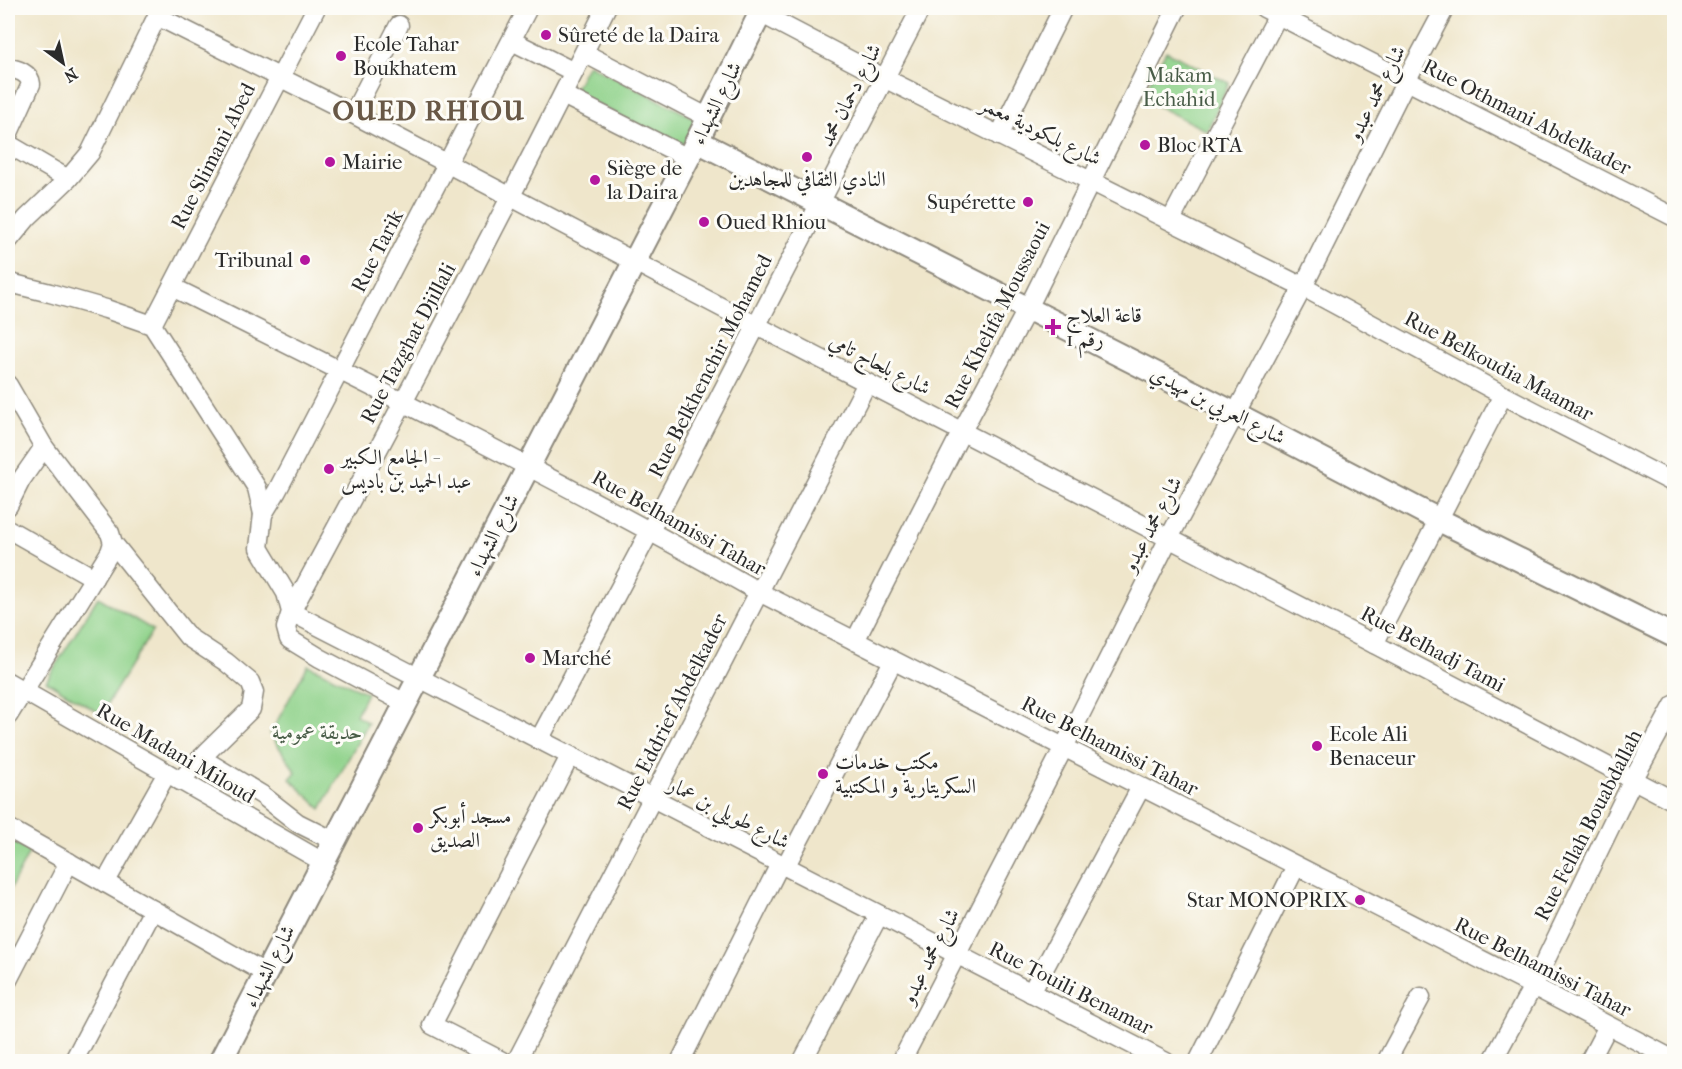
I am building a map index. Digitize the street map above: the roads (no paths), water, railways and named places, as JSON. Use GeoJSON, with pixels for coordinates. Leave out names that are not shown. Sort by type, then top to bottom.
{"type":"FeatureCollection","features":[{"type":"Feature","properties":{"kind":"main road","name":"شارع الشهداء"},"geometry":{"type":"LineString","coordinates":[[220,1062],[693,150],[758,9]]}},
{"type":"Feature","properties":{"kind":"main road","name":"شارع العربي بن مهيدي"},"geometry":{"type":"LineString","coordinates":[[693,150],[820,203],[1236,414],[1439,520],[1674,636]]}},
{"type":"Feature","properties":{"kind":"street","name":"Rue Slimani Abed"},"geometry":{"type":"LineString","coordinates":[[152,325],[316,8]]}},
{"type":"Feature","properties":{"kind":"street","name":"Rue Tarik"},"geometry":{"type":"LineString","coordinates":[[263,514],[528,8]]}},
{"type":"Feature","properties":{"kind":"street","name":"Rue Tazghat Djillali"},"geometry":{"type":"LineString","coordinates":[[291,612],[403,403],[606,8]]}},
{"type":"Feature","properties":{"kind":"street","name":"شارع دحمان محمد"},"geometry":{"type":"LineString","coordinates":[[820,203],[921,8]]}},
{"type":"Feature","properties":{"kind":"street"},"geometry":{"type":"LineString","coordinates":[[999,136],[1064,8]]}},
{"type":"Feature","properties":{"kind":"street","name":"Rue Khelifa Moussaoui"},"geometry":{"type":"LineString","coordinates":[[855,641],[962,431],[1029,308],[1177,8]]}},
{"type":"Feature","properties":{"kind":"street","name":"شارع محمد عبدو"},"geometry":{"type":"LineString","coordinates":[[901,1062],[1169,538],[1303,287],[1445,8]]}},
{"type":"Feature","properties":{"kind":"street","name":"شارع بلكودية معمر"},"geometry":{"type":"LineString","coordinates":[[758,9],[884,78],[1303,287]]}},
{"type":"Feature","properties":{"kind":"street"},"geometry":{"type":"LineString","coordinates":[[1171,220],[1271,11]]}},
{"type":"Feature","properties":{"kind":"street","name":"Rue Othmani Abdelkader"},"geometry":{"type":"LineString","coordinates":[[1271,11],[1674,217]]}},
{"type":"Feature","properties":{"kind":"street","name":"شارع بلحاج تامي"},"geometry":{"type":"LineString","coordinates":[[159,12],[634,262],[1169,538]]}},
{"type":"Feature","properties":{"kind":"street"},"geometry":{"type":"LineString","coordinates":[[8,241],[90,153],[159,12]]}},
{"type":"Feature","properties":{"kind":"street"},"geometry":{"type":"LineString","coordinates":[[353,114],[399,25]]}},
{"type":"Feature","properties":{"kind":"street"},"geometry":{"type":"LineString","coordinates":[[512,41],[574,72]]}},
{"type":"Feature","properties":{"kind":"street"},"geometry":{"type":"LineString","coordinates":[[584,53],[708,118]]}},
{"type":"Feature","properties":{"kind":"street"},"geometry":{"type":"LineString","coordinates":[[8,68],[26,74],[31,84],[8,135]]}},
{"type":"Feature","properties":{"kind":"street"},"geometry":{"type":"LineString","coordinates":[[563,95],[693,150]]}},
{"type":"Feature","properties":{"kind":"street"},"geometry":{"type":"LineString","coordinates":[[8,144],[68,179]]}},
{"type":"Feature","properties":{"kind":"street","name":"Rue Belkhenchir Mohamed"},"geometry":{"type":"LineString","coordinates":[[539,740],[820,203]]}},
{"type":"Feature","properties":{"kind":"street"},"geometry":{"type":"LineString","coordinates":[[8,284],[62,296],[152,325],[257,488],[263,514],[259,548],[286,593],[291,612],[286,628],[290,639],[320,658],[405,703]]}},
{"type":"Feature","properties":{"kind":"street","name":"Rue Belkoudia Maamar"},"geometry":{"type":"LineString","coordinates":[[1303,287],[1503,395],[1674,483]]}},
{"type":"Feature","properties":{"kind":"street","name":"Rue Belhamissi Tahar"},"geometry":{"type":"LineString","coordinates":[[171,288],[340,370],[528,466],[759,592],[1674,1060]]}},
{"type":"Feature","properties":{"kind":"street","name":"Rue Eddrief Abdelkader"},"geometry":{"type":"LineString","coordinates":[[516,1062],[867,383]]}},
{"type":"Feature","properties":{"kind":"street"},"geometry":{"type":"LineString","coordinates":[[8,386],[44,447],[110,533],[113,543],[188,637],[250,682],[254,692],[251,709],[201,758],[173,777],[105,883]]}},
{"type":"Feature","properties":{"kind":"street"},"geometry":{"type":"LineString","coordinates":[[1374,644],[1503,395]]}},
{"type":"Feature","properties":{"kind":"street"},"geometry":{"type":"LineString","coordinates":[[8,506],[21,480],[44,447]]}},
{"type":"Feature","properties":{"kind":"street"},"geometry":{"type":"LineString","coordinates":[[8,529],[94,578]]}},
{"type":"Feature","properties":{"kind":"street","name":"Rue Belhadj Tami"},"geometry":{"type":"LineString","coordinates":[[1169,538],[1674,801]]}},
{"type":"Feature","properties":{"kind":"street"},"geometry":{"type":"LineString","coordinates":[[8,716],[15,686],[94,578],[113,543]]}},
{"type":"Feature","properties":{"kind":"street","name":"شارع طويلي بن عمار"},"geometry":{"type":"LineString","coordinates":[[291,612],[956,955]]}},
{"type":"Feature","properties":{"kind":"street"},"geometry":{"type":"LineString","coordinates":[[680,1062],[893,661]]}},
{"type":"Feature","properties":{"kind":"street","name":"Rue Madani Miloud"},"geometry":{"type":"LineString","coordinates":[[15,686],[323,862]]}},
{"type":"Feature","properties":{"kind":"street","name":"Rue Fellah Bouabdallah"},"geometry":{"type":"LineString","coordinates":[[1492,1062],[1533,986],[1633,780],[1674,705]]}},
{"type":"Feature","properties":{"kind":"street"},"geometry":{"type":"LineString","coordinates":[[504,1062],[432,1025],[570,756]]}},
{"type":"Feature","properties":{"kind":"street","name":"Rue Madani Miloud"},"geometry":{"type":"LineString","coordinates":[[201,758],[262,795],[298,823],[334,841]]}},
{"type":"Feature","properties":{"kind":"street"},"geometry":{"type":"LineString","coordinates":[[1031,993],[1141,787]]}},
{"type":"Feature","properties":{"kind":"street"},"geometry":{"type":"LineString","coordinates":[[8,828],[265,973]]}},
{"type":"Feature","properties":{"kind":"street"},"geometry":{"type":"LineString","coordinates":[[8,980],[69,862]]}},
{"type":"Feature","properties":{"kind":"street"},"geometry":{"type":"LineString","coordinates":[[1198,1062],[1296,866]]}},
{"type":"Feature","properties":{"kind":"street"},"geometry":{"type":"LineString","coordinates":[[73,1062],[153,909]]}},
{"type":"Feature","properties":{"kind":"street"},"geometry":{"type":"LineString","coordinates":[[802,1062],[879,915]]}},
{"type":"Feature","properties":{"kind":"street","name":"Rue Touili Benamar"},"geometry":{"type":"LineString","coordinates":[[956,955],[1166,1062]]}},
{"type":"Feature","properties":{"kind":"street"},"geometry":{"type":"LineString","coordinates":[[1386,1062],[1421,997]]}},
{"type":"Feature","properties":{"kind":"street"},"geometry":{"type":"LineString","coordinates":[[1589,1062],[1608,1026]]}},
{"type":"Feature","properties":{"kind":"place","name":"Sûreté de la Daira"},"geometry":{"type":"Point","coordinates":[546,35]}},
{"type":"Feature","properties":{"kind":"place","name":"Ecole Tahar Boukhatem"},"geometry":{"type":"Point","coordinates":[341,56]}},
{"type":"Feature","properties":{"kind":"place","name":"Bloc RTA"},"geometry":{"type":"Point","coordinates":[1145,145]}},
{"type":"Feature","properties":{"kind":"place","name":"النادي الثقافي للمجاهدين"},"geometry":{"type":"Point","coordinates":[807,157]}},
{"type":"Feature","properties":{"kind":"place","name":"Mairie"},"geometry":{"type":"Point","coordinates":[330,162]}},
{"type":"Feature","properties":{"kind":"place","name":"Siège de la Daira"},"geometry":{"type":"Point","coordinates":[595,180]}},
{"type":"Feature","properties":{"kind":"place","name":"Supérette"},"geometry":{"type":"Point","coordinates":[1028,202]}},
{"type":"Feature","properties":{"kind":"place","name":"Oued Rhiou"},"geometry":{"type":"Point","coordinates":[704,222]}},
{"type":"Feature","properties":{"kind":"place","name":"Tribunal"},"geometry":{"type":"Point","coordinates":[305,260]}},
{"type":"Feature","properties":{"kind":"place","name":"قاعة العلاج رقم 1"},"geometry":{"type":"Point","coordinates":[1053,327]}},
{"type":"Feature","properties":{"kind":"place","name":"الجامع الكبير - عبد الحميد بن باديس"},"geometry":{"type":"Point","coordinates":[329,469]}},
{"type":"Feature","properties":{"kind":"place","name":"Marché"},"geometry":{"type":"Point","coordinates":[530,658]}},
{"type":"Feature","properties":{"kind":"place","name":"Ecole Ali Benaceur"},"geometry":{"type":"Point","coordinates":[1317,746]}},
{"type":"Feature","properties":{"kind":"place","name":"مكتب خدمات السكريتارية و المكتبية"},"geometry":{"type":"Point","coordinates":[823,774]}},
{"type":"Feature","properties":{"kind":"place","name":"مسجد أبوبكر الصديق"},"geometry":{"type":"Point","coordinates":[418,828]}},
{"type":"Feature","properties":{"kind":"place","name":"Star MONOPRIX"},"geometry":{"type":"Point","coordinates":[1360,900]}},
{"type":"Feature","properties":{"kind":"district","name":"OUED RHIOU"},"geometry":{"type":"Point","coordinates":[429,111]}},
{"type":"Feature","properties":{"kind":"park label","name":"Makam Echahid"},"geometry":{"type":"Point","coordinates":[1179,87]}},
{"type":"Feature","properties":{"kind":"park label","name":"حديقة عمومية"},"geometry":{"type":"Point","coordinates":[317,732]}}]}
